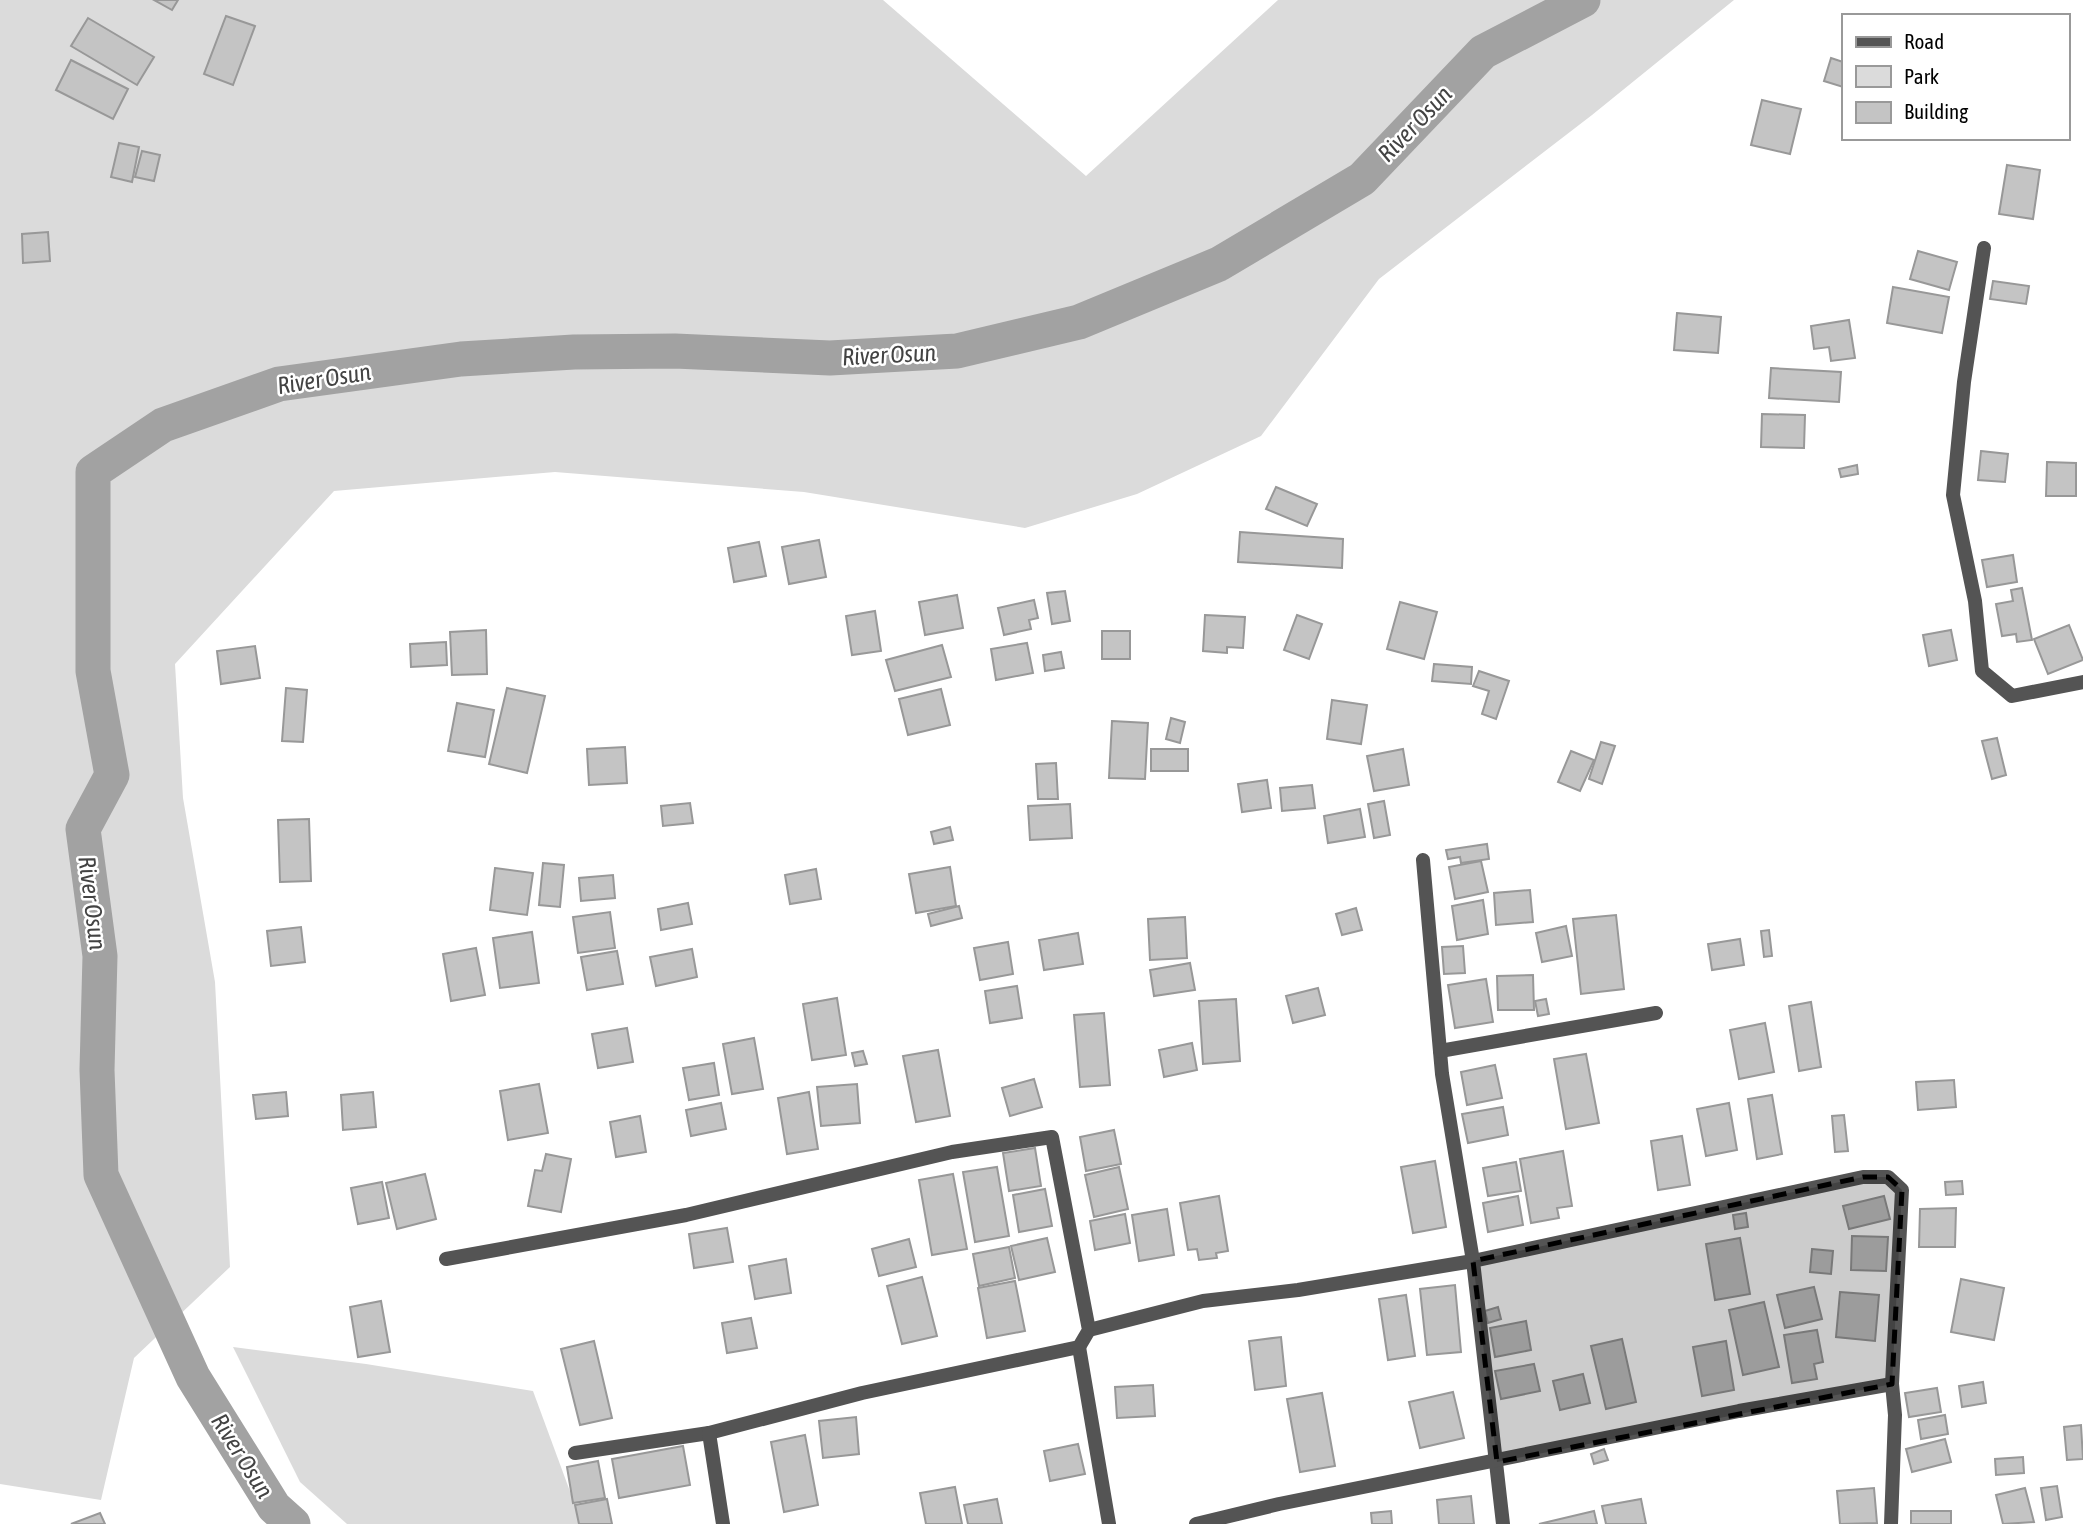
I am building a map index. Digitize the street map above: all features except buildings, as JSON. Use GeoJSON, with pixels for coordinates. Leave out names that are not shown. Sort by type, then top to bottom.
{"type":"FeatureCollection","features":[{"type":"Feature","properties":{"kind":"street"},"geometry":{"type":"LineString","coordinates":[[1984,248],[1964,382],[1953,495],[1976,601],[1982,671],[2012,696],[2083,682]]}},
{"type":"Feature","properties":{"kind":"street"},"geometry":{"type":"LineString","coordinates":[[1423,860],[1440,1051],[1473,1261],[1503,1524]]}},
{"type":"Feature","properties":{"kind":"street"},"geometry":{"type":"LineString","coordinates":[[1440,1051],[1656,1013]]}},
{"type":"Feature","properties":{"kind":"street"},"geometry":{"type":"LineString","coordinates":[[446,1259],[686,1215],[953,1152],[1052,1138],[1089,1330],[1079,1347],[1109,1524]]}},
{"type":"Feature","properties":{"kind":"street"},"geometry":{"type":"LineString","coordinates":[[1089,1330],[1203,1301],[1298,1290],[1473,1261],[1863,1177],[1888,1177],[1902,1190],[1892,1384],[1895,1415],[1891,1524]]}},
{"type":"Feature","properties":{"kind":"street"},"geometry":{"type":"LineString","coordinates":[[575,1453],[709,1433],[862,1393],[1079,1347]]}},
{"type":"Feature","properties":{"kind":"street"},"geometry":{"type":"LineString","coordinates":[[1196,1524],[1279,1504],[1787,1402],[1892,1384]]}},
{"type":"Feature","properties":{"kind":"street"},"geometry":{"type":"LineString","coordinates":[[709,1433],[723,1524]]}},
{"type":"Feature","properties":{"kind":"highlighted area"},"geometry":{"type":"Polygon","coordinates":[[[1863,1177],[1888,1177],[1902,1190],[1892,1384],[1497,1462],[1473,1261],[1863,1177]]]}},
{"type":"Feature","properties":{"kind":"green space"},"geometry":{"type":"Polygon","coordinates":[[[0,0],[883,0],[1086,176],[1278,0],[1734,0],[1592,115],[1379,279],[1261,436],[1137,494],[1025,528],[804,492],[555,472],[334,491],[175,664],[183,798],[215,982],[230,1267],[134,1358],[101,1500],[0,1484],[0,0]]]}},
{"type":"Feature","properties":{"kind":"green space"},"geometry":{"type":"Polygon","coordinates":[[[233,1347],[366,1364],[533,1391],[582,1524],[347,1524],[300,1482],[233,1347]]]}},
{"type":"Feature","properties":{"kind":"waterway","name":"River Osun"},"geometry":{"type":"LineString","coordinates":[[293,1524],[274,1507],[193,1377],[101,1175],[97,1070],[100,956],[83,829],[112,775],[93,671],[93,472],[163,425],[279,384],[461,359],[574,352],[675,351],[830,358],[957,351],[1079,322],[1219,264],[1362,179],[1483,52],[1583,0]]}}]}
